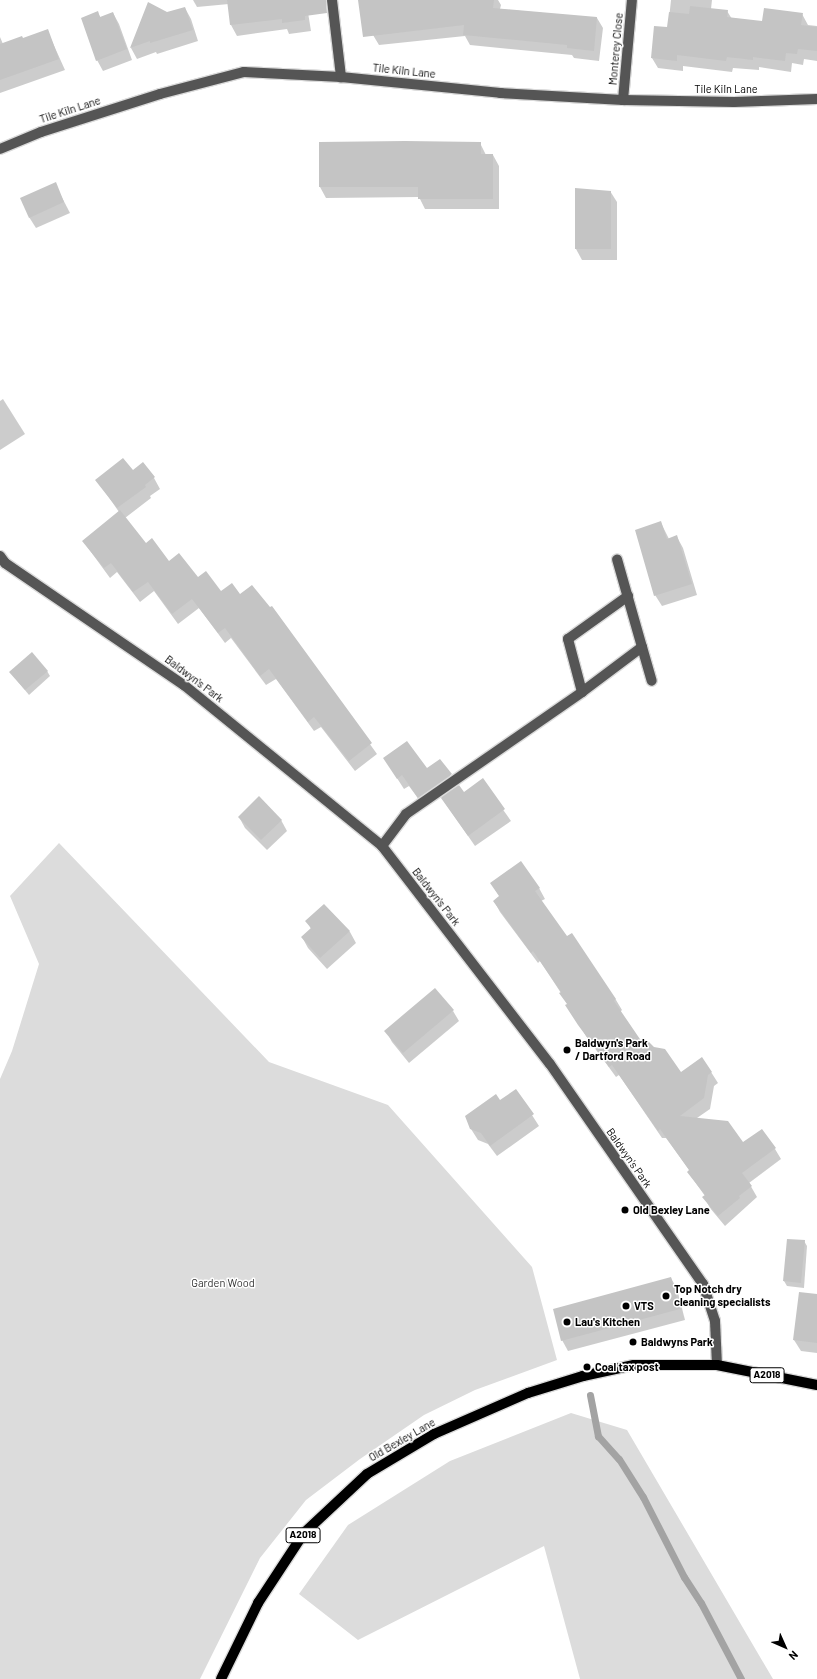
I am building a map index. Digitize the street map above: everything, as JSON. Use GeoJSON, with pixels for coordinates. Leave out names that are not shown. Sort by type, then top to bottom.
{"type":"FeatureCollection","features":[{"type":"Feature","properties":{"kind":"main road","name":"Old Bexley Lane"},"geometry":{"type":"LineString","coordinates":[[221,1679],[258,1603],[304,1532],[367,1474],[434,1434],[528,1393],[582,1376],[634,1365],[717,1365]]}},
{"type":"Feature","properties":{"kind":"main road","name":"A2018"},"geometry":{"type":"LineString","coordinates":[[717,1365],[817,1384]]}},
{"type":"Feature","properties":{"kind":"street"},"geometry":{"type":"LineString","coordinates":[[332,0],[341,77]]}},
{"type":"Feature","properties":{"kind":"street","name":"Monterey Close"},"geometry":{"type":"LineString","coordinates":[[623,100],[632,0]]}},
{"type":"Feature","properties":{"kind":"street","name":"Tile Kiln Lane"},"geometry":{"type":"LineString","coordinates":[[0,149],[41,132],[160,94],[244,72],[341,77],[500,93],[623,100],[734,102],[817,99]]}},
{"type":"Feature","properties":{"kind":"street","name":"Baldwyn's Park"},"geometry":{"type":"LineString","coordinates":[[0,556],[6,563],[184,685],[382,846],[550,1064],[703,1284],[715,1322],[717,1365]]}},
{"type":"Feature","properties":{"kind":"street"},"geometry":{"type":"LineString","coordinates":[[617,559],[652,681]]}},
{"type":"Feature","properties":{"kind":"street"},"geometry":{"type":"LineString","coordinates":[[582,692],[568,639],[628,596]]}},
{"type":"Feature","properties":{"kind":"street"},"geometry":{"type":"LineString","coordinates":[[382,846],[406,814],[582,692],[642,647]]}},
{"type":"Feature","properties":{"kind":"green space","name":"Garden Wood"},"geometry":{"type":"Polygon","coordinates":[[[59,843],[269,1062],[388,1105],[532,1267],[557,1360],[475,1390],[424,1415],[360,1459],[306,1500],[260,1558],[200,1679],[0,1679],[0,1079],[12,1051],[39,964],[10,896],[59,843]]]}},
{"type":"Feature","properties":{"kind":"green space"},"geometry":{"type":"Polygon","coordinates":[[[571,1413],[627,1430],[773,1679],[580,1679],[544,1546],[358,1640],[299,1594],[348,1525],[450,1461],[571,1413]]]}},
{"type":"Feature","properties":{"kind":"building"},"geometry":{"type":"Polygon","coordinates":[[[227,0],[326,0],[327,13],[305,16],[305,20],[282,23],[282,19],[230,25],[227,0]]]}},
{"type":"Feature","properties":{"kind":"building"},"geometry":{"type":"Polygon","coordinates":[[[358,0],[494,0],[493,8],[597,17],[594,51],[567,48],[567,45],[463,35],[464,25],[363,37],[358,0]]]}},
{"type":"Feature","properties":{"kind":"building"},"geometry":{"type":"Polygon","coordinates":[[[148,2],[167,12],[185,7],[193,30],[150,43],[150,41],[130,48],[148,2]]]}},
{"type":"Feature","properties":{"kind":"building"},"geometry":{"type":"Polygon","coordinates":[[[690,6],[728,10],[727,17],[762,21],[764,8],[803,13],[801,25],[817,27],[817,51],[798,49],[797,54],[786,53],[785,61],[753,57],[753,60],[727,57],[726,61],[677,55],[677,61],[651,58],[654,26],[667,27],[669,12],[689,14],[690,6]]]}},
{"type":"Feature","properties":{"kind":"building"},"geometry":{"type":"Polygon","coordinates":[[[98,11],[100,17],[113,12],[127,49],[96,61],[81,18],[98,11]]]}},
{"type":"Feature","properties":{"kind":"building"},"geometry":{"type":"Polygon","coordinates":[[[48,29],[59,59],[0,80],[0,44],[48,29]]]}},
{"type":"Feature","properties":{"kind":"building"},"geometry":{"type":"Polygon","coordinates":[[[319,142],[481,142],[481,154],[493,154],[493,199],[418,199],[418,187],[319,187],[319,142]]]}},
{"type":"Feature","properties":{"kind":"building"},"geometry":{"type":"Polygon","coordinates":[[[56,182],[64,202],[29,218],[20,198],[56,182]]]}},
{"type":"Feature","properties":{"kind":"building"},"geometry":{"type":"Polygon","coordinates":[[[575,188],[611,191],[611,249],[575,249],[575,188]]]}},
{"type":"Feature","properties":{"kind":"building"},"geometry":{"type":"Polygon","coordinates":[[[123,458],[133,470],[143,462],[155,477],[145,485],[146,487],[117,508],[95,480],[123,458]]]}},
{"type":"Feature","properties":{"kind":"building"},"geometry":{"type":"Polygon","coordinates":[[[120,510],[146,543],[152,538],[169,561],[179,553],[198,577],[206,571],[221,591],[232,583],[240,594],[252,585],[270,607],[272,606],[372,743],[349,761],[314,717],[308,722],[269,669],[260,676],[225,628],[218,633],[192,599],[172,614],[148,582],[133,592],[111,563],[104,568],[82,541],[120,510]]]}},
{"type":"Feature","properties":{"kind":"building"},"geometry":{"type":"Polygon","coordinates":[[[661,521],[667,539],[677,535],[692,584],[654,596],[635,530],[661,521]]]}},
{"type":"Feature","properties":{"kind":"building"},"geometry":{"type":"Polygon","coordinates":[[[32,652],[48,671],[25,690],[9,672],[32,652]]]}},
{"type":"Feature","properties":{"kind":"building"},"geometry":{"type":"Polygon","coordinates":[[[407,741],[427,768],[440,759],[452,774],[418,798],[402,775],[397,779],[383,758],[407,741]]]}},
{"type":"Feature","properties":{"kind":"building"},"geometry":{"type":"Polygon","coordinates":[[[483,778],[505,809],[468,836],[441,798],[459,785],[464,792],[483,778]]]}},
{"type":"Feature","properties":{"kind":"building"},"geometry":{"type":"Polygon","coordinates":[[[259,796],[282,820],[261,840],[238,817],[259,796]]]}},
{"type":"Feature","properties":{"kind":"building"},"geometry":{"type":"Polygon","coordinates":[[[521,861],[540,888],[535,891],[567,936],[572,933],[616,999],[614,1001],[644,1045],[649,1042],[654,1047],[665,1049],[681,1072],[702,1057],[712,1072],[708,1075],[704,1098],[680,1116],[728,1121],[743,1142],[762,1129],[776,1148],[742,1173],[752,1186],[718,1216],[702,1197],[705,1195],[687,1172],[689,1170],[660,1129],[658,1131],[612,1065],[609,1067],[578,1025],[565,1005],[567,1004],[559,993],[561,992],[533,951],[531,953],[493,901],[499,896],[490,883],[521,861]]]}},
{"type":"Feature","properties":{"kind":"building"},"geometry":{"type":"Polygon","coordinates":[[[324,904],[350,931],[320,958],[301,937],[311,928],[305,921],[324,904]]]}},
{"type":"Feature","properties":{"kind":"building"},"geometry":{"type":"Polygon","coordinates":[[[435,988],[454,1010],[403,1053],[384,1031],[435,988]]]}},
{"type":"Feature","properties":{"kind":"building"},"geometry":{"type":"Polygon","coordinates":[[[516,1089],[534,1114],[490,1146],[481,1133],[470,1129],[465,1116],[496,1094],[500,1100],[516,1089]]]}},
{"type":"Feature","properties":{"kind":"building"},"geometry":{"type":"Polygon","coordinates":[[[787,1239],[805,1240],[801,1283],[783,1281],[787,1239]]]}},
{"type":"Feature","properties":{"kind":"building"},"geometry":{"type":"Polygon","coordinates":[[[671,1277],[680,1309],[561,1341],[553,1309],[671,1277]]]}},
{"type":"Feature","properties":{"kind":"building"},"geometry":{"type":"Polygon","coordinates":[[[799,1292],[817,1294],[817,1343],[793,1340],[799,1292]]]}},
{"type":"Feature","properties":{"kind":"waterway"},"geometry":{"type":"LineString","coordinates":[[590,1395],[598,1436],[619,1459],[643,1497],[684,1577],[701,1603],[741,1679]]}},
{"type":"Feature","properties":{"kind":"place","name":"Baldwyn's Park / Dartford Road"},"geometry":{"type":"Point","coordinates":[567,1050]}},
{"type":"Feature","properties":{"kind":"place","name":"Old Bexley Lane"},"geometry":{"type":"Point","coordinates":[625,1210]}},
{"type":"Feature","properties":{"kind":"place","name":"Top Notch dry cleaning specialists"},"geometry":{"type":"Point","coordinates":[666,1296]}},
{"type":"Feature","properties":{"kind":"place","name":"VTS"},"geometry":{"type":"Point","coordinates":[626,1306]}},
{"type":"Feature","properties":{"kind":"place","name":"Lau's Kitchen"},"geometry":{"type":"Point","coordinates":[567,1322]}},
{"type":"Feature","properties":{"kind":"place","name":"Baldwyns Park"},"geometry":{"type":"Point","coordinates":[633,1342]}},
{"type":"Feature","properties":{"kind":"place","name":"Coal tax post"},"geometry":{"type":"Point","coordinates":[587,1367]}}]}
